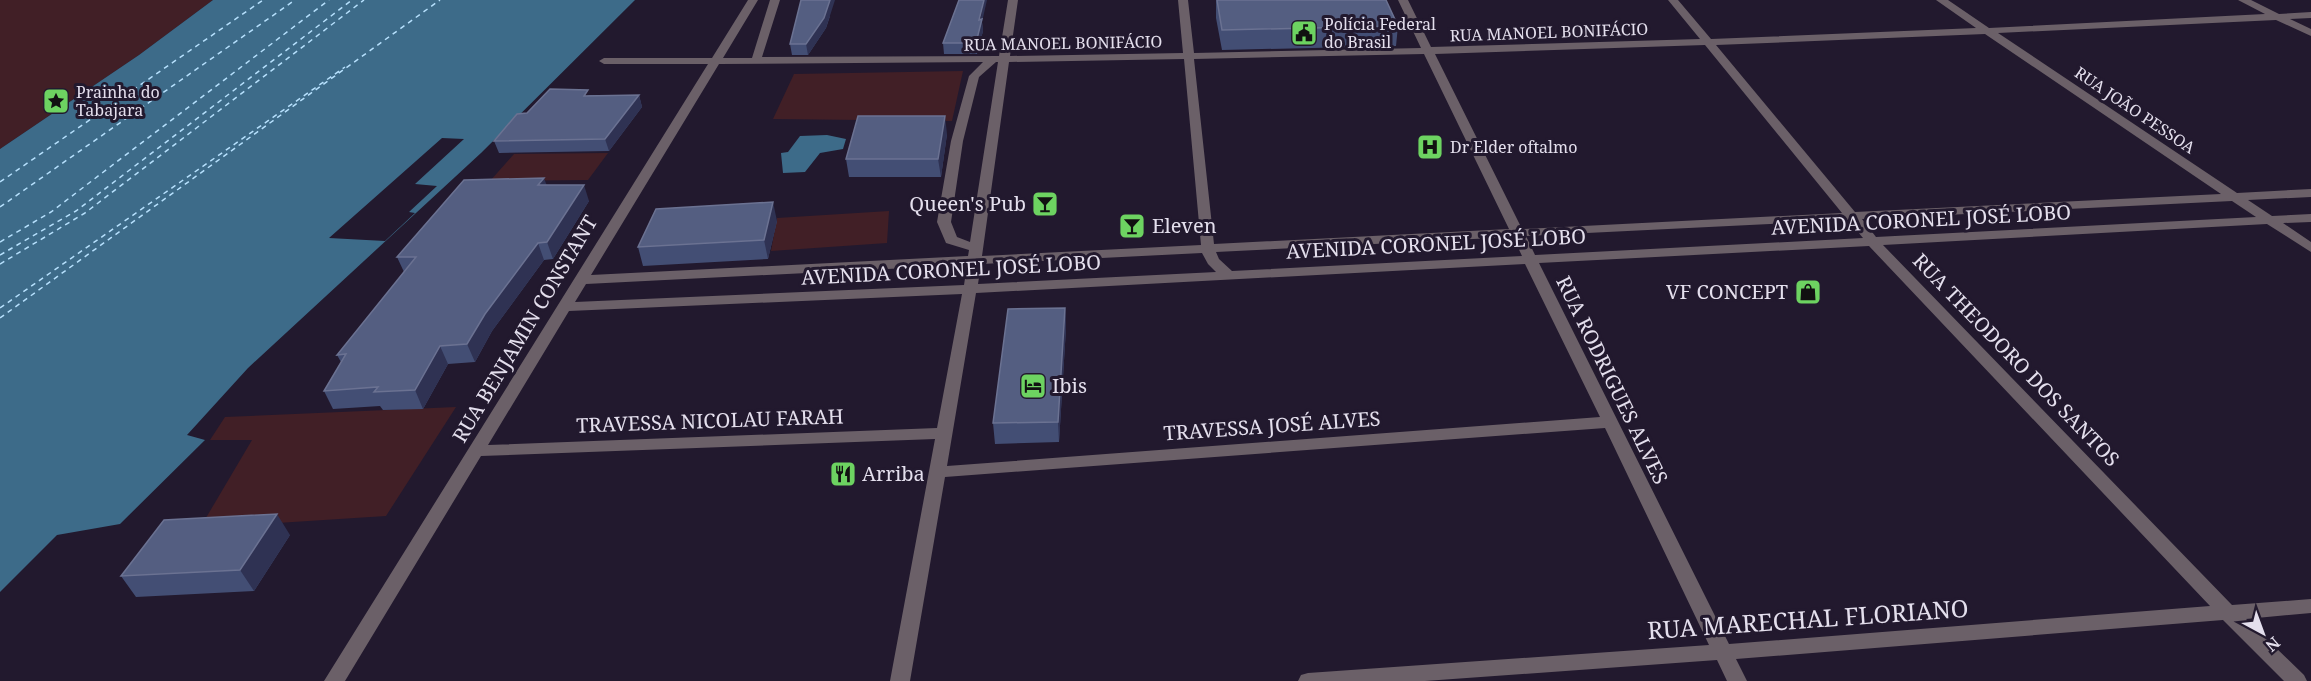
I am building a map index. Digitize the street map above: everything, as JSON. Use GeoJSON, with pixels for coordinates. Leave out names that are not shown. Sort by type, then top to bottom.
{"type":"FeatureCollection","features":[{"type":"Feature","properties":{"kind":"street","name":"RUA BENJAMIN CONSTANT"},"geometry":{"type":"LineString","coordinates":[[334,681],[753,0]]}},
{"type":"Feature","properties":{"kind":"street"},"geometry":{"type":"LineString","coordinates":[[756,61],[775,0]]}},
{"type":"Feature","properties":{"kind":"street"},"geometry":{"type":"LineString","coordinates":[[900,681],[970,289],[997,60],[1013,0]]}},
{"type":"Feature","properties":{"kind":"street"},"geometry":{"type":"LineString","coordinates":[[1183,0],[1208,250],[1213,261],[1228,275]]}},
{"type":"Feature","properties":{"kind":"street","name":"RUA RODRIGUES ALVES"},"geometry":{"type":"LineString","coordinates":[[1403,0],[1737,681]]}},
{"type":"Feature","properties":{"kind":"street","name":"RUA THEODORO DOS SANTOS"},"geometry":{"type":"LineString","coordinates":[[1673,0],[1874,243],[2229,614],[2297,681]]}},
{"type":"Feature","properties":{"kind":"street","name":"RUA JOÃO PESSOA"},"geometry":{"type":"LineString","coordinates":[[1941,0],[2311,248]]}},
{"type":"Feature","properties":{"kind":"street"},"geometry":{"type":"LineString","coordinates":[[2243,0],[2311,33]]}},
{"type":"Feature","properties":{"kind":"street","name":"RUA MANOEL BONIFÁCIO"},"geometry":{"type":"LineString","coordinates":[[604,61],[997,60],[1430,52],[2311,15]]}},
{"type":"Feature","properties":{"kind":"street"},"geometry":{"type":"LineString","coordinates":[[975,255],[951,240],[944,222],[957,141],[974,76],[997,60]]}},
{"type":"Feature","properties":{"kind":"street","name":"AVENIDA CORONEL JOSÉ LOBO"},"geometry":{"type":"LineString","coordinates":[[579,280],[975,255],[1208,250],[1516,231],[2311,193]]}},
{"type":"Feature","properties":{"kind":"street","name":"AVENIDA CORONEL JOSÉ LOBO"},"geometry":{"type":"LineString","coordinates":[[563,307],[970,289],[1529,258],[1874,243],[2311,218]]}},
{"type":"Feature","properties":{"kind":"street","name":"TRAVESSA JOSÉ ALVES"},"geometry":{"type":"LineString","coordinates":[[939,472],[1609,422]]}},
{"type":"Feature","properties":{"kind":"street","name":"TRAVESSA NICOLAU FARAH"},"geometry":{"type":"LineString","coordinates":[[476,451],[945,433]]}},
{"type":"Feature","properties":{"kind":"street","name":"RUA MARECHAL FLORIANO"},"geometry":{"type":"LineString","coordinates":[[1308,681],[1723,652],[2311,606]]}},
{"type":"Feature","properties":{"kind":"shaded area"},"geometry":{"type":"Polygon","coordinates":[[[0,0],[213,0],[139,55],[0,149],[0,0]]]}},
{"type":"Feature","properties":{"kind":"shaded area"},"geometry":{"type":"Polygon","coordinates":[[[963,71],[952,121],[773,119],[794,74],[963,71]]]}},
{"type":"Feature","properties":{"kind":"shaded area"},"geometry":{"type":"Polygon","coordinates":[[[608,153],[588,180],[490,181],[514,154],[608,153]]]}},
{"type":"Feature","properties":{"kind":"shaded area"},"geometry":{"type":"Polygon","coordinates":[[[889,211],[887,243],[771,251],[777,218],[889,211]]]}},
{"type":"Feature","properties":{"kind":"shaded area"},"geometry":{"type":"Polygon","coordinates":[[[456,407],[386,516],[200,528],[252,440],[210,440],[225,417],[456,407]]]}},
{"type":"Feature","properties":{"kind":"water"},"geometry":{"type":"Polygon","coordinates":[[[213,0],[635,0],[481,153],[248,368],[187,435],[205,440],[120,524],[57,535],[0,592],[0,149],[139,55],[213,0]]]}},
{"type":"Feature","properties":{"kind":"water"},"geometry":{"type":"Polygon","coordinates":[[[827,135],[846,139],[843,149],[820,153],[805,172],[783,173],[781,153],[788,152],[800,136],[827,135]]]}},
{"type":"Feature","properties":{"kind":"pier"},"geometry":{"type":"Polygon","coordinates":[[[442,138],[464,139],[415,184],[437,186],[409,212],[415,213],[385,241],[329,238],[442,138]]]}},
{"type":"Feature","properties":{"kind":"building"},"geometry":{"type":"Polygon","coordinates":[[[801,0],[830,0],[824,18],[806,44],[790,44],[801,0]]]}},
{"type":"Feature","properties":{"kind":"building"},"geometry":{"type":"Polygon","coordinates":[[[959,0],[984,0],[976,43],[943,43],[959,0]]]}},
{"type":"Feature","properties":{"kind":"building"},"geometry":{"type":"Polygon","coordinates":[[[1217,0],[1386,0],[1398,26],[1222,30],[1217,0]]]}},
{"type":"Feature","properties":{"kind":"building"},"geometry":{"type":"Polygon","coordinates":[[[550,89],[588,90],[584,96],[639,95],[605,139],[494,141],[517,114],[527,113],[550,89]]]}},
{"type":"Feature","properties":{"kind":"building"},"geometry":{"type":"Polygon","coordinates":[[[858,116],[945,116],[938,159],[846,159],[858,116]]]}},
{"type":"Feature","properties":{"kind":"building"},"geometry":{"type":"Polygon","coordinates":[[[544,178],[538,185],[584,185],[547,242],[538,243],[485,314],[467,344],[440,346],[415,390],[374,392],[378,387],[324,391],[346,354],[337,355],[416,257],[397,257],[464,180],[544,178]]]}},
{"type":"Feature","properties":{"kind":"building"},"geometry":{"type":"Polygon","coordinates":[[[773,202],[764,240],[638,247],[656,209],[773,202]]]}},
{"type":"Feature","properties":{"kind":"building","name":"Ibis"},"geometry":{"type":"Polygon","coordinates":[[[1065,308],[1058,422],[993,423],[1008,309],[1065,308]]]}},
{"type":"Feature","properties":{"kind":"building"},"geometry":{"type":"Polygon","coordinates":[[[277,514],[240,570],[121,576],[164,520],[277,514]]]}},
{"type":"Feature","properties":{"kind":"ferry route"},"geometry":{"type":"LineString","coordinates":[[0,182],[263,0]]}},
{"type":"Feature","properties":{"kind":"ferry route"},"geometry":{"type":"LineString","coordinates":[[0,207],[295,0]]}},
{"type":"Feature","properties":{"kind":"ferry route"},"geometry":{"type":"LineString","coordinates":[[0,242],[51,212],[329,0]]}},
{"type":"Feature","properties":{"kind":"ferry route"},"geometry":{"type":"LineString","coordinates":[[0,255],[76,211],[352,0]]}},
{"type":"Feature","properties":{"kind":"ferry route"},"geometry":{"type":"LineString","coordinates":[[0,264],[85,213],[364,0]]}},
{"type":"Feature","properties":{"kind":"ferry route"},"geometry":{"type":"LineString","coordinates":[[0,318],[440,0]]}},
{"type":"Feature","properties":{"kind":"ferry route"},"geometry":{"type":"LineString","coordinates":[[0,308],[345,67]]}},
{"type":"Feature","properties":{"kind":"place","name":"Polícia Federal do Brasil"},"geometry":{"type":"Point","coordinates":[1304,33]}},
{"type":"Feature","properties":{"kind":"place","name":"Prainha do Tabajara"},"geometry":{"type":"Point","coordinates":[56,101]}},
{"type":"Feature","properties":{"kind":"place","name":"Dr Elder oftalmo"},"geometry":{"type":"Point","coordinates":[1430,147]}},
{"type":"Feature","properties":{"kind":"place","name":"Queen's Pub"},"geometry":{"type":"Point","coordinates":[1045,204]}},
{"type":"Feature","properties":{"kind":"place","name":"Eleven"},"geometry":{"type":"Point","coordinates":[1132,226]}},
{"type":"Feature","properties":{"kind":"place","name":"VF CONCEPT"},"geometry":{"type":"Point","coordinates":[1808,292]}},
{"type":"Feature","properties":{"kind":"place","name":"Ibis"},"geometry":{"type":"Point","coordinates":[1033,386]}},
{"type":"Feature","properties":{"kind":"place","name":"Arriba"},"geometry":{"type":"Point","coordinates":[843,474]}}]}
